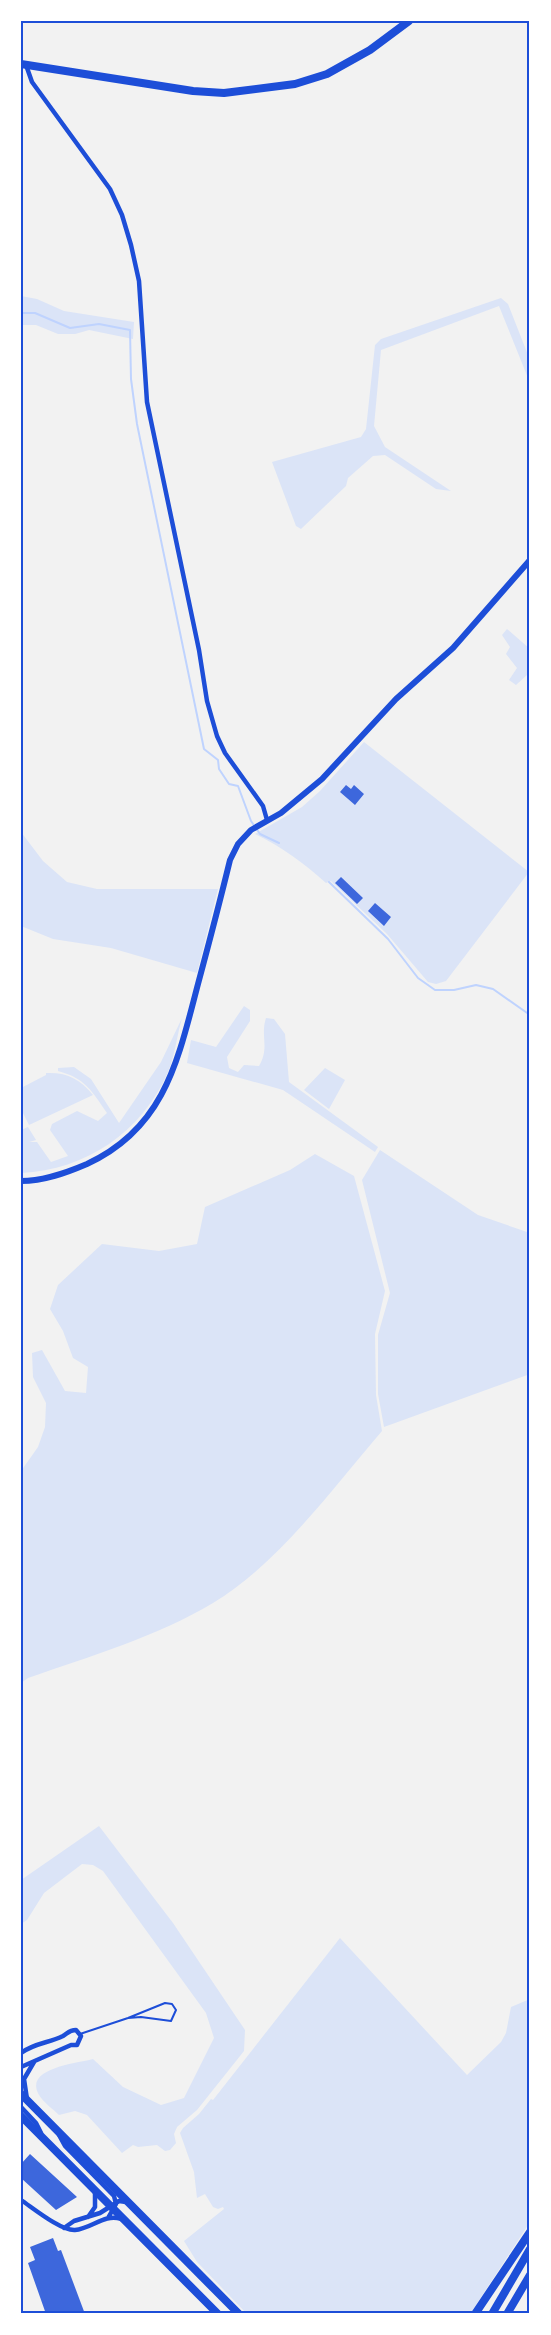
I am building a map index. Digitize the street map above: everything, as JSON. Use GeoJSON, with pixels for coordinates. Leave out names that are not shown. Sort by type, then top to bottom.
{"type":"FeatureCollection","features":[{"type":"Feature","properties":{"kind":"main road"},"geometry":{"type":"LineString","coordinates":[[24,64],[193,91],[224,93],[295,84],[327,74],[370,50],[409,21]]}},
{"type":"Feature","properties":{"kind":"main road"},"geometry":{"type":"LineString","coordinates":[[21,2094],[239,2314]]}},
{"type":"Feature","properties":{"kind":"main road"},"geometry":{"type":"LineString","coordinates":[[21,2116],[218,2314]]}},
{"type":"Feature","properties":{"kind":"main road"},"geometry":{"type":"LineString","coordinates":[[475,2314],[530,2232]]}},
{"type":"Feature","properties":{"kind":"main road"},"geometry":{"type":"LineString","coordinates":[[492,2314],[530,2249]]}},
{"type":"Feature","properties":{"kind":"main road"},"geometry":{"type":"LineString","coordinates":[[507,2314],[530,2275]]}},
{"type":"Feature","properties":{"kind":"street"},"geometry":{"type":"LineString","coordinates":[[24,64],[32,82],[110,189],[128,235],[139,281],[147,402],[199,650],[207,701],[221,745],[263,806],[267,820]]}},
{"type":"Feature","properties":{"kind":"street"},"geometry":{"type":"LineString","coordinates":[[21,1181],[64,1174],[112,1150],[149,1115],[165,1091],[181,1051],[230,860],[238,844],[251,830],[300,799],[322,779],[396,699],[453,648],[530,560]]}},
{"type":"Feature","properties":{"kind":"street"},"geometry":{"type":"LineString","coordinates":[[21,2053],[73,2030],[80,2034],[79,2043],[21,2067]]}},
{"type":"Feature","properties":{"kind":"street"},"geometry":{"type":"LineString","coordinates":[[66,2034],[66,2041],[71,2045]]}},
{"type":"Feature","properties":{"kind":"street"},"geometry":{"type":"LineString","coordinates":[[28,2102],[24,2079],[34,2062]]}},
{"type":"Feature","properties":{"kind":"street"},"geometry":{"type":"LineString","coordinates":[[21,2108],[36,2123],[45,2140]]}},
{"type":"Feature","properties":{"kind":"street"},"geometry":{"type":"LineString","coordinates":[[56,2130],[65,2146],[114,2196],[108,2218]]}},
{"type":"Feature","properties":{"kind":"street"},"geometry":{"type":"LineString","coordinates":[[88,2217],[95,2207],[95,2191]]}},
{"type":"Feature","properties":{"kind":"street"},"geometry":{"type":"LineString","coordinates":[[21,2200],[64,2228],[75,2230],[114,2217],[125,2221]]}},
{"type":"Feature","properties":{"kind":"street"},"geometry":{"type":"LineString","coordinates":[[64,2228],[74,2221],[100,2213],[119,2200],[129,2203]]}},
{"type":"Feature","properties":{"kind":"lane"},"geometry":{"type":"LineString","coordinates":[[80,2034],[165,2003],[172,2004],[176,2010],[171,2021],[141,2017],[128,2018]]}},
{"type":"Feature","properties":{"kind":"shaded area"},"geometry":{"type":"Polygon","coordinates":[[[21,296],[37,299],[64,311],[134,322],[133,339],[89,330],[75,334],[58,334],[36,325],[21,325],[21,296]]]}},
{"type":"Feature","properties":{"kind":"shaded area"},"geometry":{"type":"Polygon","coordinates":[[[501,298],[508,304],[530,360],[530,383],[499,306],[381,350],[374,426],[385,447],[451,491],[436,489],[385,455],[373,456],[348,478],[346,486],[301,529],[296,526],[272,462],[361,437],[366,429],[375,345],[381,339],[501,298]]]}},
{"type":"Feature","properties":{"kind":"shaded area"},"geometry":{"type":"Polygon","coordinates":[[[507,629],[530,649],[530,678],[527,675],[516,685],[509,680],[517,668],[506,654],[510,647],[502,635],[507,629]]]}},
{"type":"Feature","properties":{"kind":"shaded area"},"geometry":{"type":"Polygon","coordinates":[[[364,742],[529,872],[446,981],[436,984],[428,982],[387,934],[331,881],[326,883],[292,856],[255,834],[302,807],[320,791],[364,742]]]}},
{"type":"Feature","properties":{"kind":"shaded area"},"geometry":{"type":"Polygon","coordinates":[[[21,832],[43,861],[67,882],[97,889],[218,889],[197,973],[111,948],[53,939],[21,926],[21,832]]]}},
{"type":"Feature","properties":{"kind":"shaded area"},"geometry":{"type":"Polygon","coordinates":[[[244,1006],[250,1010],[250,1021],[227,1057],[229,1068],[238,1072],[244,1065],[259,1066],[264,1053],[266,1018],[274,1019],[285,1034],[289,1082],[378,1147],[375,1152],[283,1090],[187,1063],[191,1040],[216,1047],[244,1006]]]}},
{"type":"Feature","properties":{"kind":"shaded area"},"geometry":{"type":"Polygon","coordinates":[[[182,1018],[168,1072],[143,1113],[127,1130],[89,1156],[45,1170],[21,1173],[21,1130],[28,1127],[36,1140],[29,1142],[37,1142],[51,1162],[68,1156],[50,1130],[52,1124],[77,1111],[98,1121],[107,1113],[87,1086],[75,1077],[58,1071],[58,1068],[74,1067],[91,1079],[119,1123],[161,1062],[182,1018]]]}},
{"type":"Feature","properties":{"kind":"shaded area"},"geometry":{"type":"Polygon","coordinates":[[[325,1068],[345,1080],[329,1109],[304,1090],[325,1068]]]}},
{"type":"Feature","properties":{"kind":"shaded area"},"geometry":{"type":"Polygon","coordinates":[[[46,1073],[72,1078],[93,1095],[29,1125],[21,1109],[21,1088],[46,1073]]]}},
{"type":"Feature","properties":{"kind":"shaded area"},"geometry":{"type":"Polygon","coordinates":[[[380,1150],[478,1215],[530,1233],[530,1374],[384,1427],[378,1394],[378,1335],[390,1293],[362,1180],[380,1150]]]}},
{"type":"Feature","properties":{"kind":"shaded area"},"geometry":{"type":"Polygon","coordinates":[[[315,1154],[354,1176],[385,1291],[375,1334],[376,1395],[382,1431],[304,1524],[260,1568],[237,1587],[213,1603],[169,1626],[123,1645],[28,1678],[21,1683],[21,1471],[38,1447],[45,1427],[46,1403],[33,1377],[32,1353],[42,1350],[65,1391],[86,1393],[88,1367],[73,1358],[63,1331],[50,1309],[58,1285],[102,1244],[159,1251],[197,1244],[205,1207],[290,1170],[315,1154]]]}},
{"type":"Feature","properties":{"kind":"shaded area"},"geometry":{"type":"Polygon","coordinates":[[[99,1826],[173,1923],[245,2030],[244,2051],[197,2110],[177,2127],[174,2134],[176,2143],[170,2150],[165,2151],[157,2145],[138,2147],[133,2145],[122,2153],[87,2115],[75,2111],[59,2115],[41,2098],[36,2086],[45,2073],[54,2068],[93,2059],[123,2087],[161,2105],[184,2098],[214,2038],[206,2013],[103,1871],[93,1865],[82,1864],[44,1893],[27,1920],[21,1924],[21,1880],[99,1826]]]}},
{"type":"Feature","properties":{"kind":"shaded area"},"geometry":{"type":"Polygon","coordinates":[[[340,1938],[467,2075],[501,2042],[506,2033],[511,2007],[530,1999],[530,2222],[470,2314],[247,2314],[197,2262],[184,2241],[224,2209],[213,2207],[205,2194],[197,2198],[194,2172],[180,2133],[211,2099],[213,2100],[340,1938]]]}},
{"type":"Feature","properties":{"kind":"building"},"geometry":{"type":"Polygon","coordinates":[[[346,785],[351,789],[354,785],[364,794],[355,805],[340,792],[346,785]]]}},
{"type":"Feature","properties":{"kind":"building"},"geometry":{"type":"Polygon","coordinates":[[[341,877],[363,898],[357,904],[335,883],[341,877]]]}},
{"type":"Feature","properties":{"kind":"building"},"geometry":{"type":"Polygon","coordinates":[[[375,903],[391,917],[384,926],[368,911],[375,903]]]}},
{"type":"Feature","properties":{"kind":"building"},"geometry":{"type":"Polygon","coordinates":[[[30,2154],[77,2197],[56,2210],[21,2178],[21,2164],[30,2154]]]}},
{"type":"Feature","properties":{"kind":"building"},"geometry":{"type":"Polygon","coordinates":[[[53,2238],[58,2251],[61,2250],[85,2314],[46,2314],[28,2263],[35,2260],[30,2247],[53,2238]]]}},
{"type":"Feature","properties":{"kind":"waterway"},"geometry":{"type":"LineString","coordinates":[[21,313],[35,313],[70,328],[99,324],[130,330],[131,379],[137,424],[204,749],[218,760],[219,769],[229,784],[238,786],[251,821],[260,834],[279,843]]}},
{"type":"Feature","properties":{"kind":"waterway"},"geometry":{"type":"LineString","coordinates":[[329,882],[388,939],[418,978],[435,990],[454,990],[476,985],[493,989],[530,1015]]}}]}
